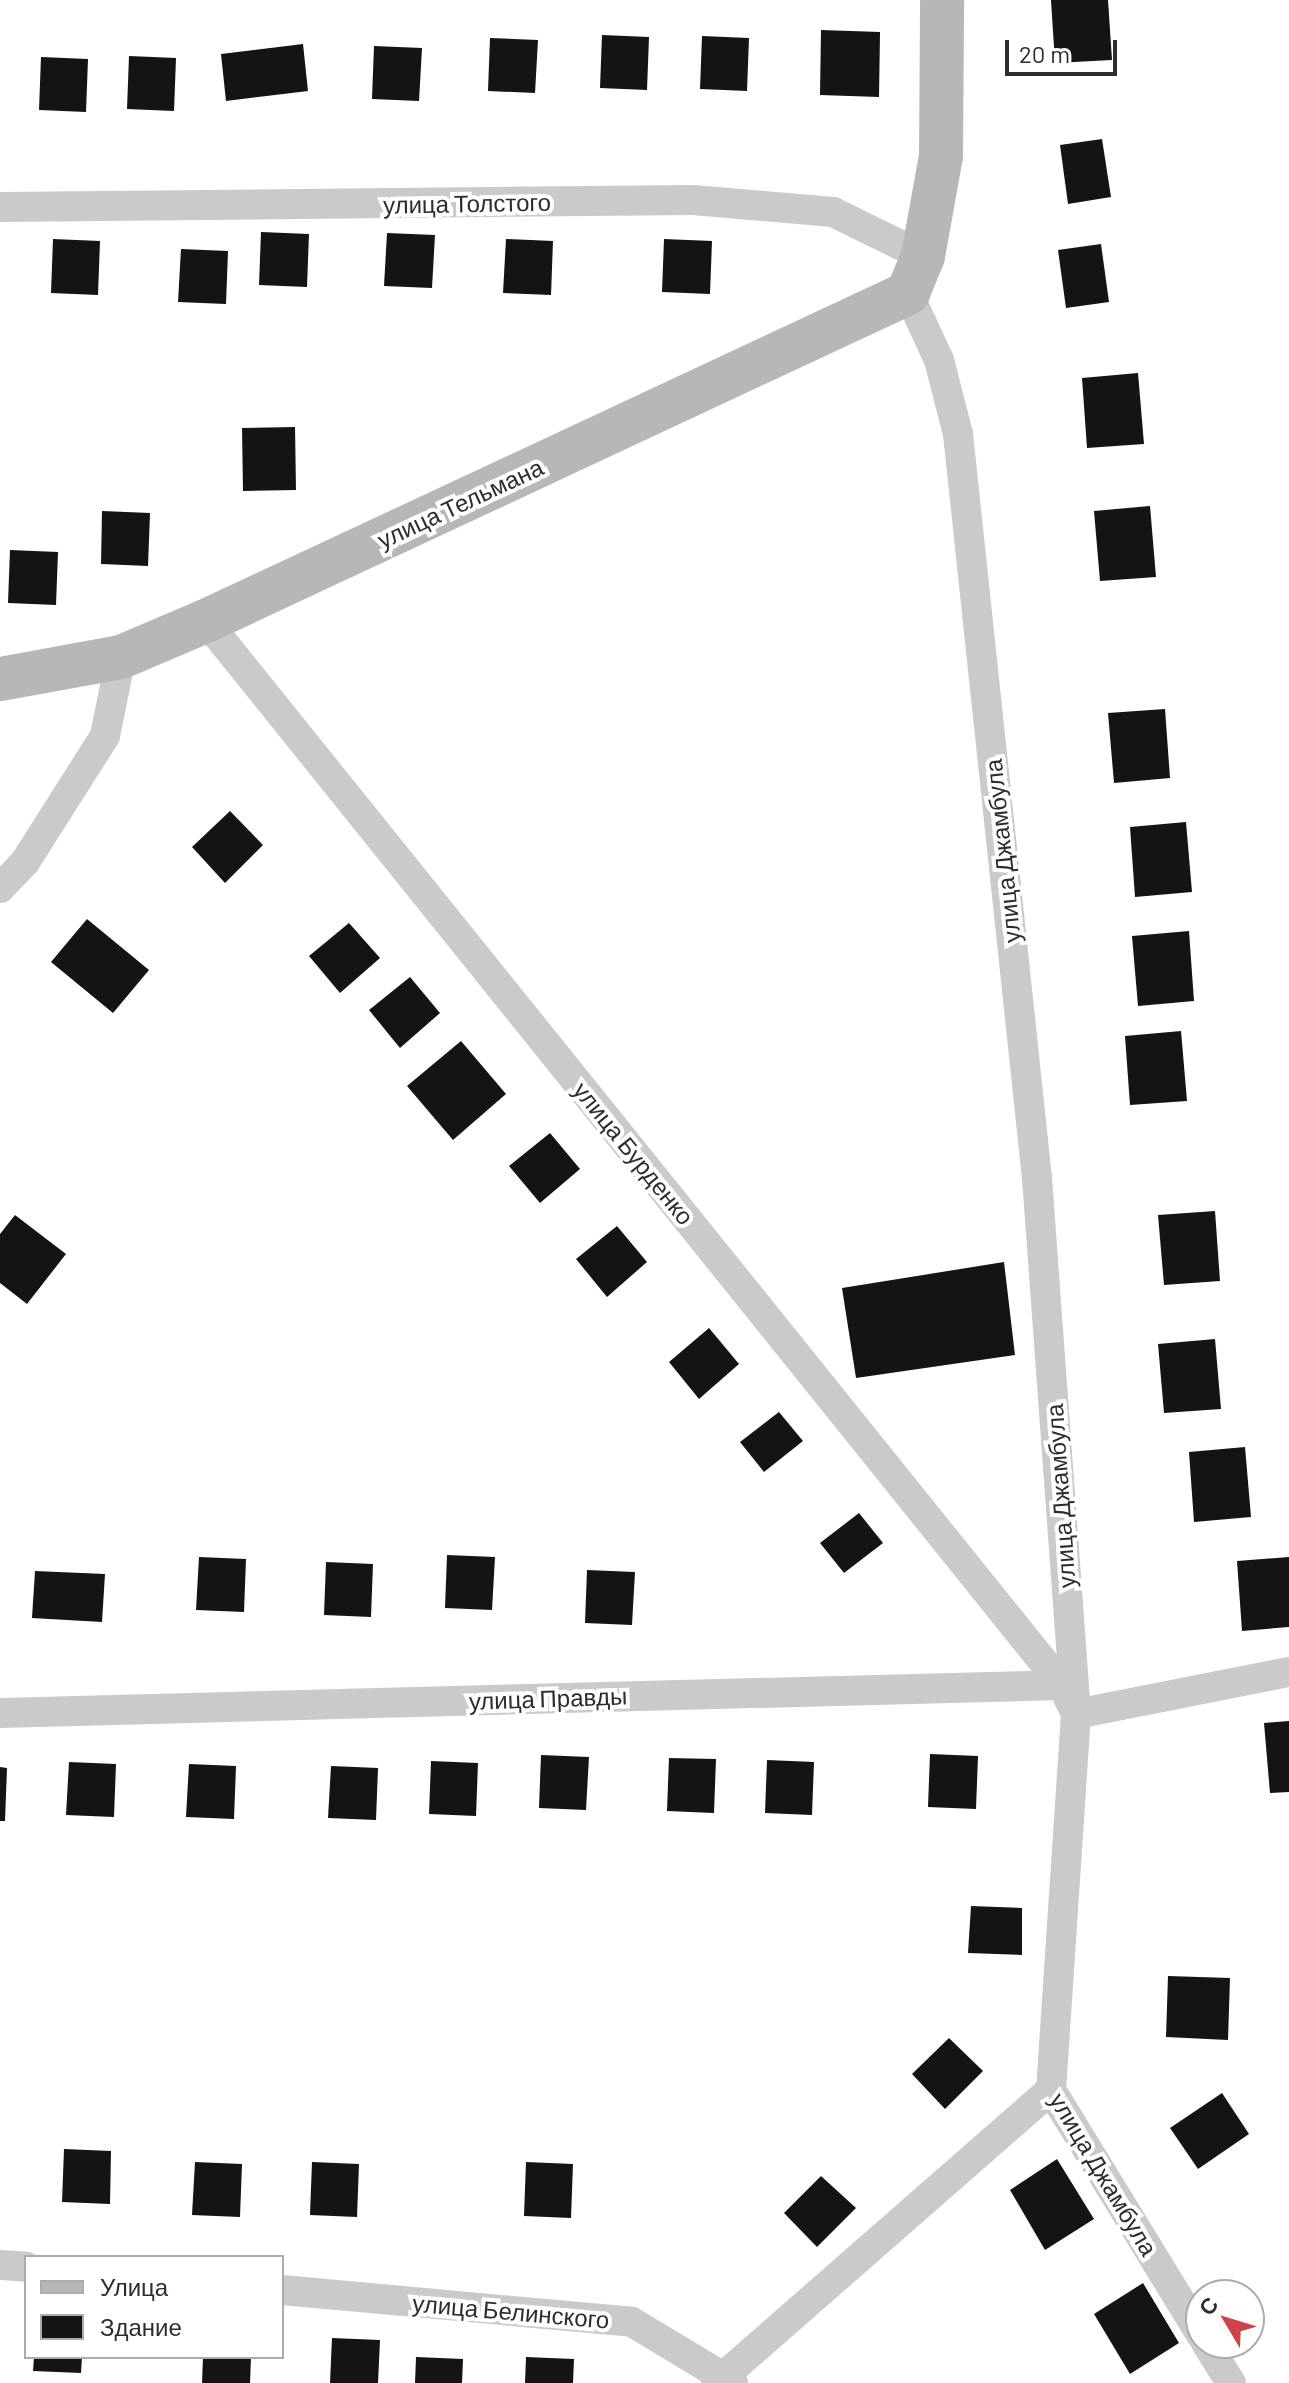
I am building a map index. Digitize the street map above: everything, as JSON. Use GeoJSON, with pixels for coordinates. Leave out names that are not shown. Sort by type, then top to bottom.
{"type":"FeatureCollection","features":[{"type":"Feature","properties":{"kind":"main road"},"geometry":{"type":"LineString","coordinates":[[916,274],[941,156],[942,0]]}},
{"type":"Feature","properties":{"kind":"main road","name":"улица Тельмана"},"geometry":{"type":"LineString","coordinates":[[0,679],[121,657],[206,621],[916,274]]}},
{"type":"Feature","properties":{"kind":"street","name":"улица Толстого"},"geometry":{"type":"LineString","coordinates":[[0,207],[693,200],[833,212],[916,274]]}},
{"type":"Feature","properties":{"kind":"street","name":"улица Джамбула"},"geometry":{"type":"LineString","coordinates":[[916,274],[958,434],[1037,1178],[1076,1714],[1051,2090],[1185,2309]]}},
{"type":"Feature","properties":{"kind":"street","name":"улица Бурденко"},"geometry":{"type":"LineString","coordinates":[[206,621],[1062,1685]]}},
{"type":"Feature","properties":{"kind":"street"},"geometry":{"type":"LineString","coordinates":[[0,888],[25,862],[105,736],[121,657]]}},
{"type":"Feature","properties":{"kind":"street"},"geometry":{"type":"LineString","coordinates":[[1062,1685],[1076,1714],[1289,1672]]}},
{"type":"Feature","properties":{"kind":"street","name":"улица Правды"},"geometry":{"type":"LineString","coordinates":[[0,1713],[1062,1685]]}},
{"type":"Feature","properties":{"kind":"street"},"geometry":{"type":"LineString","coordinates":[[725,2380],[1051,2090]]}},
{"type":"Feature","properties":{"kind":"street"},"geometry":{"type":"LineString","coordinates":[[0,2265],[24,2267]]}},
{"type":"Feature","properties":{"kind":"street","name":"улица Белинского"},"geometry":{"type":"LineString","coordinates":[[284,2290],[632,2322],[725,2380]]}},
{"type":"Feature","properties":{"kind":"street"},"geometry":{"type":"LineString","coordinates":[[1216,2359],[1231,2383]]}},
{"type":"Feature","properties":{"kind":"building"},"geometry":{"type":"Polygon","coordinates":[[[1051,0],[1108,0],[1112,60],[1055,63],[1051,0]]]}},
{"type":"Feature","properties":{"kind":"building"},"geometry":{"type":"Polygon","coordinates":[[[821,30],[880,32],[879,97],[820,95],[821,30]]]}},
{"type":"Feature","properties":{"kind":"building"},"geometry":{"type":"Polygon","coordinates":[[[602,35],[649,37],[647,90],[600,88],[602,35]]]}},
{"type":"Feature","properties":{"kind":"building"},"geometry":{"type":"Polygon","coordinates":[[[702,36],[749,38],[747,91],[700,89],[702,36]]]}},
{"type":"Feature","properties":{"kind":"building"},"geometry":{"type":"Polygon","coordinates":[[[490,38],[538,40],[535,93],[488,91],[490,38]]]}},
{"type":"Feature","properties":{"kind":"building"},"geometry":{"type":"Polygon","coordinates":[[[303,44],[308,91],[226,101],[221,54],[303,44]]]}},
{"type":"Feature","properties":{"kind":"building"},"geometry":{"type":"Polygon","coordinates":[[[374,46],[422,48],[419,101],[372,99],[374,46]]]}},
{"type":"Feature","properties":{"kind":"building"},"geometry":{"type":"Polygon","coordinates":[[[129,56],[176,58],[174,111],[127,109],[129,56]]]}},
{"type":"Feature","properties":{"kind":"building"},"geometry":{"type":"Polygon","coordinates":[[[41,57],[88,59],[86,112],[39,110],[41,57]]]}},
{"type":"Feature","properties":{"kind":"building"},"geometry":{"type":"Polygon","coordinates":[[[1102,139],[1111,197],[1068,204],[1060,145],[1102,139]]]}},
{"type":"Feature","properties":{"kind":"building"},"geometry":{"type":"Polygon","coordinates":[[[261,232],[309,234],[307,287],[259,285],[261,232]]]}},
{"type":"Feature","properties":{"kind":"building"},"geometry":{"type":"Polygon","coordinates":[[[387,233],[435,235],[432,288],[384,286],[387,233]]]}},
{"type":"Feature","properties":{"kind":"building"},"geometry":{"type":"Polygon","coordinates":[[[53,239],[100,241],[98,295],[51,293],[53,239]]]}},
{"type":"Feature","properties":{"kind":"building"},"geometry":{"type":"Polygon","coordinates":[[[506,239],[553,241],[551,295],[503,293],[506,239]]]}},
{"type":"Feature","properties":{"kind":"building"},"geometry":{"type":"Polygon","coordinates":[[[664,239],[712,241],[710,294],[662,292],[664,239]]]}},
{"type":"Feature","properties":{"kind":"building"},"geometry":{"type":"Polygon","coordinates":[[[1101,244],[1109,302],[1066,308],[1058,250],[1101,244]]]}},
{"type":"Feature","properties":{"kind":"building"},"geometry":{"type":"Polygon","coordinates":[[[181,249],[228,251],[226,304],[178,302],[181,249]]]}},
{"type":"Feature","properties":{"kind":"building"},"geometry":{"type":"Polygon","coordinates":[[[1138,373],[1144,444],[1087,448],[1082,378],[1138,373]]]}},
{"type":"Feature","properties":{"kind":"building"},"geometry":{"type":"Polygon","coordinates":[[[295,427],[296,490],[243,491],[242,428],[295,427]]]}},
{"type":"Feature","properties":{"kind":"building"},"geometry":{"type":"Polygon","coordinates":[[[1150,506],[1156,577],[1100,581],[1094,511],[1150,506]]]}},
{"type":"Feature","properties":{"kind":"building"},"geometry":{"type":"Polygon","coordinates":[[[102,511],[150,513],[148,566],[101,564],[102,511]]]}},
{"type":"Feature","properties":{"kind":"building"},"geometry":{"type":"Polygon","coordinates":[[[10,550],[58,552],[56,605],[8,603],[10,550]]]}},
{"type":"Feature","properties":{"kind":"building"},"geometry":{"type":"Polygon","coordinates":[[[1165,709],[1170,778],[1114,783],[1108,713],[1165,709]]]}},
{"type":"Feature","properties":{"kind":"building"},"geometry":{"type":"Polygon","coordinates":[[[230,811],[263,845],[225,883],[192,847],[230,811]]]}},
{"type":"Feature","properties":{"kind":"building"},"geometry":{"type":"Polygon","coordinates":[[[1186,822],[1192,892],[1135,897],[1130,827],[1186,822]]]}},
{"type":"Feature","properties":{"kind":"building"},"geometry":{"type":"Polygon","coordinates":[[[87,919],[149,970],[113,1013],[51,962],[87,919]]]}},
{"type":"Feature","properties":{"kind":"building"},"geometry":{"type":"Polygon","coordinates":[[[349,923],[380,958],[340,993],[309,956],[349,923]]]}},
{"type":"Feature","properties":{"kind":"building"},"geometry":{"type":"Polygon","coordinates":[[[1189,931],[1194,1001],[1138,1006],[1132,936],[1189,931]]]}},
{"type":"Feature","properties":{"kind":"building"},"geometry":{"type":"Polygon","coordinates":[[[410,977],[440,1013],[400,1048],[369,1010],[410,977]]]}},
{"type":"Feature","properties":{"kind":"building"},"geometry":{"type":"Polygon","coordinates":[[[1181,1031],[1187,1101],[1130,1105],[1125,1036],[1181,1031]]]}},
{"type":"Feature","properties":{"kind":"building"},"geometry":{"type":"Polygon","coordinates":[[[461,1041],[506,1094],[453,1140],[407,1086],[461,1041]]]}},
{"type":"Feature","properties":{"kind":"building"},"geometry":{"type":"Polygon","coordinates":[[[550,1133],[580,1169],[540,1203],[509,1166],[550,1133]]]}},
{"type":"Feature","properties":{"kind":"building"},"geometry":{"type":"Polygon","coordinates":[[[1215,1211],[1220,1281],[1164,1285],[1158,1215],[1215,1211]]]}},
{"type":"Feature","properties":{"kind":"building"},"geometry":{"type":"Polygon","coordinates":[[[15,1215],[66,1254],[27,1304],[0,1283],[0,1234],[15,1215]]]}},
{"type":"Feature","properties":{"kind":"building"},"geometry":{"type":"Polygon","coordinates":[[[617,1226],[647,1262],[607,1297],[576,1259],[617,1226]]]}},
{"type":"Feature","properties":{"kind":"building"},"geometry":{"type":"Polygon","coordinates":[[[1004,1262],[1015,1355],[856,1378],[842,1288],[1004,1262]]]}},
{"type":"Feature","properties":{"kind":"building"},"geometry":{"type":"Polygon","coordinates":[[[709,1328],[739,1364],[699,1399],[669,1362],[709,1328]]]}},
{"type":"Feature","properties":{"kind":"building"},"geometry":{"type":"Polygon","coordinates":[[[1215,1339],[1221,1409],[1164,1413],[1158,1344],[1215,1339]]]}},
{"type":"Feature","properties":{"kind":"building"},"geometry":{"type":"Polygon","coordinates":[[[779,1412],[803,1441],[764,1472],[740,1442],[779,1412]]]}},
{"type":"Feature","properties":{"kind":"building"},"geometry":{"type":"Polygon","coordinates":[[[1245,1447],[1251,1517],[1194,1522],[1189,1452],[1245,1447]]]}},
{"type":"Feature","properties":{"kind":"building"},"geometry":{"type":"Polygon","coordinates":[[[859,1513],[883,1543],[844,1573],[820,1543],[859,1513]]]}},
{"type":"Feature","properties":{"kind":"building"},"geometry":{"type":"Polygon","coordinates":[[[447,1555],[495,1557],[492,1610],[445,1608],[447,1555]]]}},
{"type":"Feature","properties":{"kind":"building"},"geometry":{"type":"Polygon","coordinates":[[[199,1557],[246,1559],[244,1612],[196,1610],[199,1557]]]}},
{"type":"Feature","properties":{"kind":"building"},"geometry":{"type":"Polygon","coordinates":[[[1289,1557],[1289,1627],[1242,1631],[1237,1561],[1289,1557]]]}},
{"type":"Feature","properties":{"kind":"building"},"geometry":{"type":"Polygon","coordinates":[[[326,1562],[373,1564],[371,1617],[324,1615],[326,1562]]]}},
{"type":"Feature","properties":{"kind":"building"},"geometry":{"type":"Polygon","coordinates":[[[587,1570],[635,1572],[632,1625],[585,1623],[587,1570]]]}},
{"type":"Feature","properties":{"kind":"building"},"geometry":{"type":"Polygon","coordinates":[[[35,1571],[105,1574],[102,1622],[32,1618],[35,1571]]]}},
{"type":"Feature","properties":{"kind":"building"},"geometry":{"type":"Polygon","coordinates":[[[1289,1721],[1289,1792],[1270,1793],[1264,1723],[1289,1721]]]}},
{"type":"Feature","properties":{"kind":"building"},"geometry":{"type":"Polygon","coordinates":[[[930,1754],[978,1756],[976,1809],[928,1807],[930,1754]]]}},
{"type":"Feature","properties":{"kind":"building"},"geometry":{"type":"Polygon","coordinates":[[[541,1755],[589,1757],[586,1810],[539,1808],[541,1755]]]}},
{"type":"Feature","properties":{"kind":"building"},"geometry":{"type":"Polygon","coordinates":[[[669,1758],[716,1759],[714,1813],[667,1811],[669,1758]]]}},
{"type":"Feature","properties":{"kind":"building"},"geometry":{"type":"Polygon","coordinates":[[[767,1760],[814,1762],[812,1815],[765,1813],[767,1760]]]}},
{"type":"Feature","properties":{"kind":"building"},"geometry":{"type":"Polygon","coordinates":[[[431,1761],[478,1763],[476,1816],[429,1814],[431,1761]]]}},
{"type":"Feature","properties":{"kind":"building"},"geometry":{"type":"Polygon","coordinates":[[[69,1762],[116,1764],[114,1817],[66,1815],[69,1762]]]}},
{"type":"Feature","properties":{"kind":"building"},"geometry":{"type":"Polygon","coordinates":[[[189,1764],[236,1766],[234,1819],[186,1817],[189,1764]]]}},
{"type":"Feature","properties":{"kind":"building"},"geometry":{"type":"Polygon","coordinates":[[[331,1766],[378,1768],[376,1820],[328,1818],[331,1766]]]}},
{"type":"Feature","properties":{"kind":"building"},"geometry":{"type":"Polygon","coordinates":[[[0,1767],[7,1768],[5,1821],[0,1821],[0,1767]]]}},
{"type":"Feature","properties":{"kind":"building"},"geometry":{"type":"Polygon","coordinates":[[[971,1906],[1022,1908],[1022,1955],[968,1953],[971,1906]]]}},
{"type":"Feature","properties":{"kind":"building"},"geometry":{"type":"Polygon","coordinates":[[[1168,1976],[1230,1978],[1228,2040],[1166,2037],[1168,1976]]]}},
{"type":"Feature","properties":{"kind":"building"},"geometry":{"type":"Polygon","coordinates":[[[949,2038],[983,2071],[945,2109],[912,2074],[949,2038]]]}},
{"type":"Feature","properties":{"kind":"building"},"geometry":{"type":"Polygon","coordinates":[[[1222,2093],[1249,2134],[1198,2169],[1170,2128],[1222,2093]]]}},
{"type":"Feature","properties":{"kind":"building"},"geometry":{"type":"Polygon","coordinates":[[[64,2149],[111,2151],[110,2204],[62,2202],[64,2149]]]}},
{"type":"Feature","properties":{"kind":"building"},"geometry":{"type":"Polygon","coordinates":[[[1057,2159],[1094,2219],[1045,2250],[1010,2190],[1057,2159]]]}},
{"type":"Feature","properties":{"kind":"building"},"geometry":{"type":"Polygon","coordinates":[[[195,2162],[242,2164],[240,2217],[192,2215],[195,2162]]]}},
{"type":"Feature","properties":{"kind":"building"},"geometry":{"type":"Polygon","coordinates":[[[312,2162],[359,2164],[357,2217],[310,2215],[312,2162]]]}},
{"type":"Feature","properties":{"kind":"building"},"geometry":{"type":"Polygon","coordinates":[[[526,2162],[573,2164],[571,2218],[524,2216],[526,2162]]]}},
{"type":"Feature","properties":{"kind":"building"},"geometry":{"type":"Polygon","coordinates":[[[821,2176],[856,2208],[817,2247],[784,2213],[821,2176]]]}},
{"type":"Feature","properties":{"kind":"building"},"geometry":{"type":"Polygon","coordinates":[[[1143,2283],[1179,2343],[1130,2374],[1094,2314],[1143,2283]]]}},
{"type":"Feature","properties":{"kind":"building"},"geometry":{"type":"Polygon","coordinates":[[[332,2338],[380,2340],[378,2383],[330,2383],[332,2338]]]}},
{"type":"Feature","properties":{"kind":"building"},"geometry":{"type":"Polygon","coordinates":[[[416,2357],[463,2359],[462,2383],[415,2383],[416,2357]]]}},
{"type":"Feature","properties":{"kind":"building"},"geometry":{"type":"Polygon","coordinates":[[[526,2357],[574,2359],[573,2383],[525,2383],[526,2357]]]}},
{"type":"Feature","properties":{"kind":"building"},"geometry":{"type":"Polygon","coordinates":[[[34,2359],[82,2359],[81,2373],[33,2371],[34,2359]]]}},
{"type":"Feature","properties":{"kind":"building"},"geometry":{"type":"Polygon","coordinates":[[[203,2359],[251,2359],[250,2383],[202,2383],[203,2359]]]}}]}
